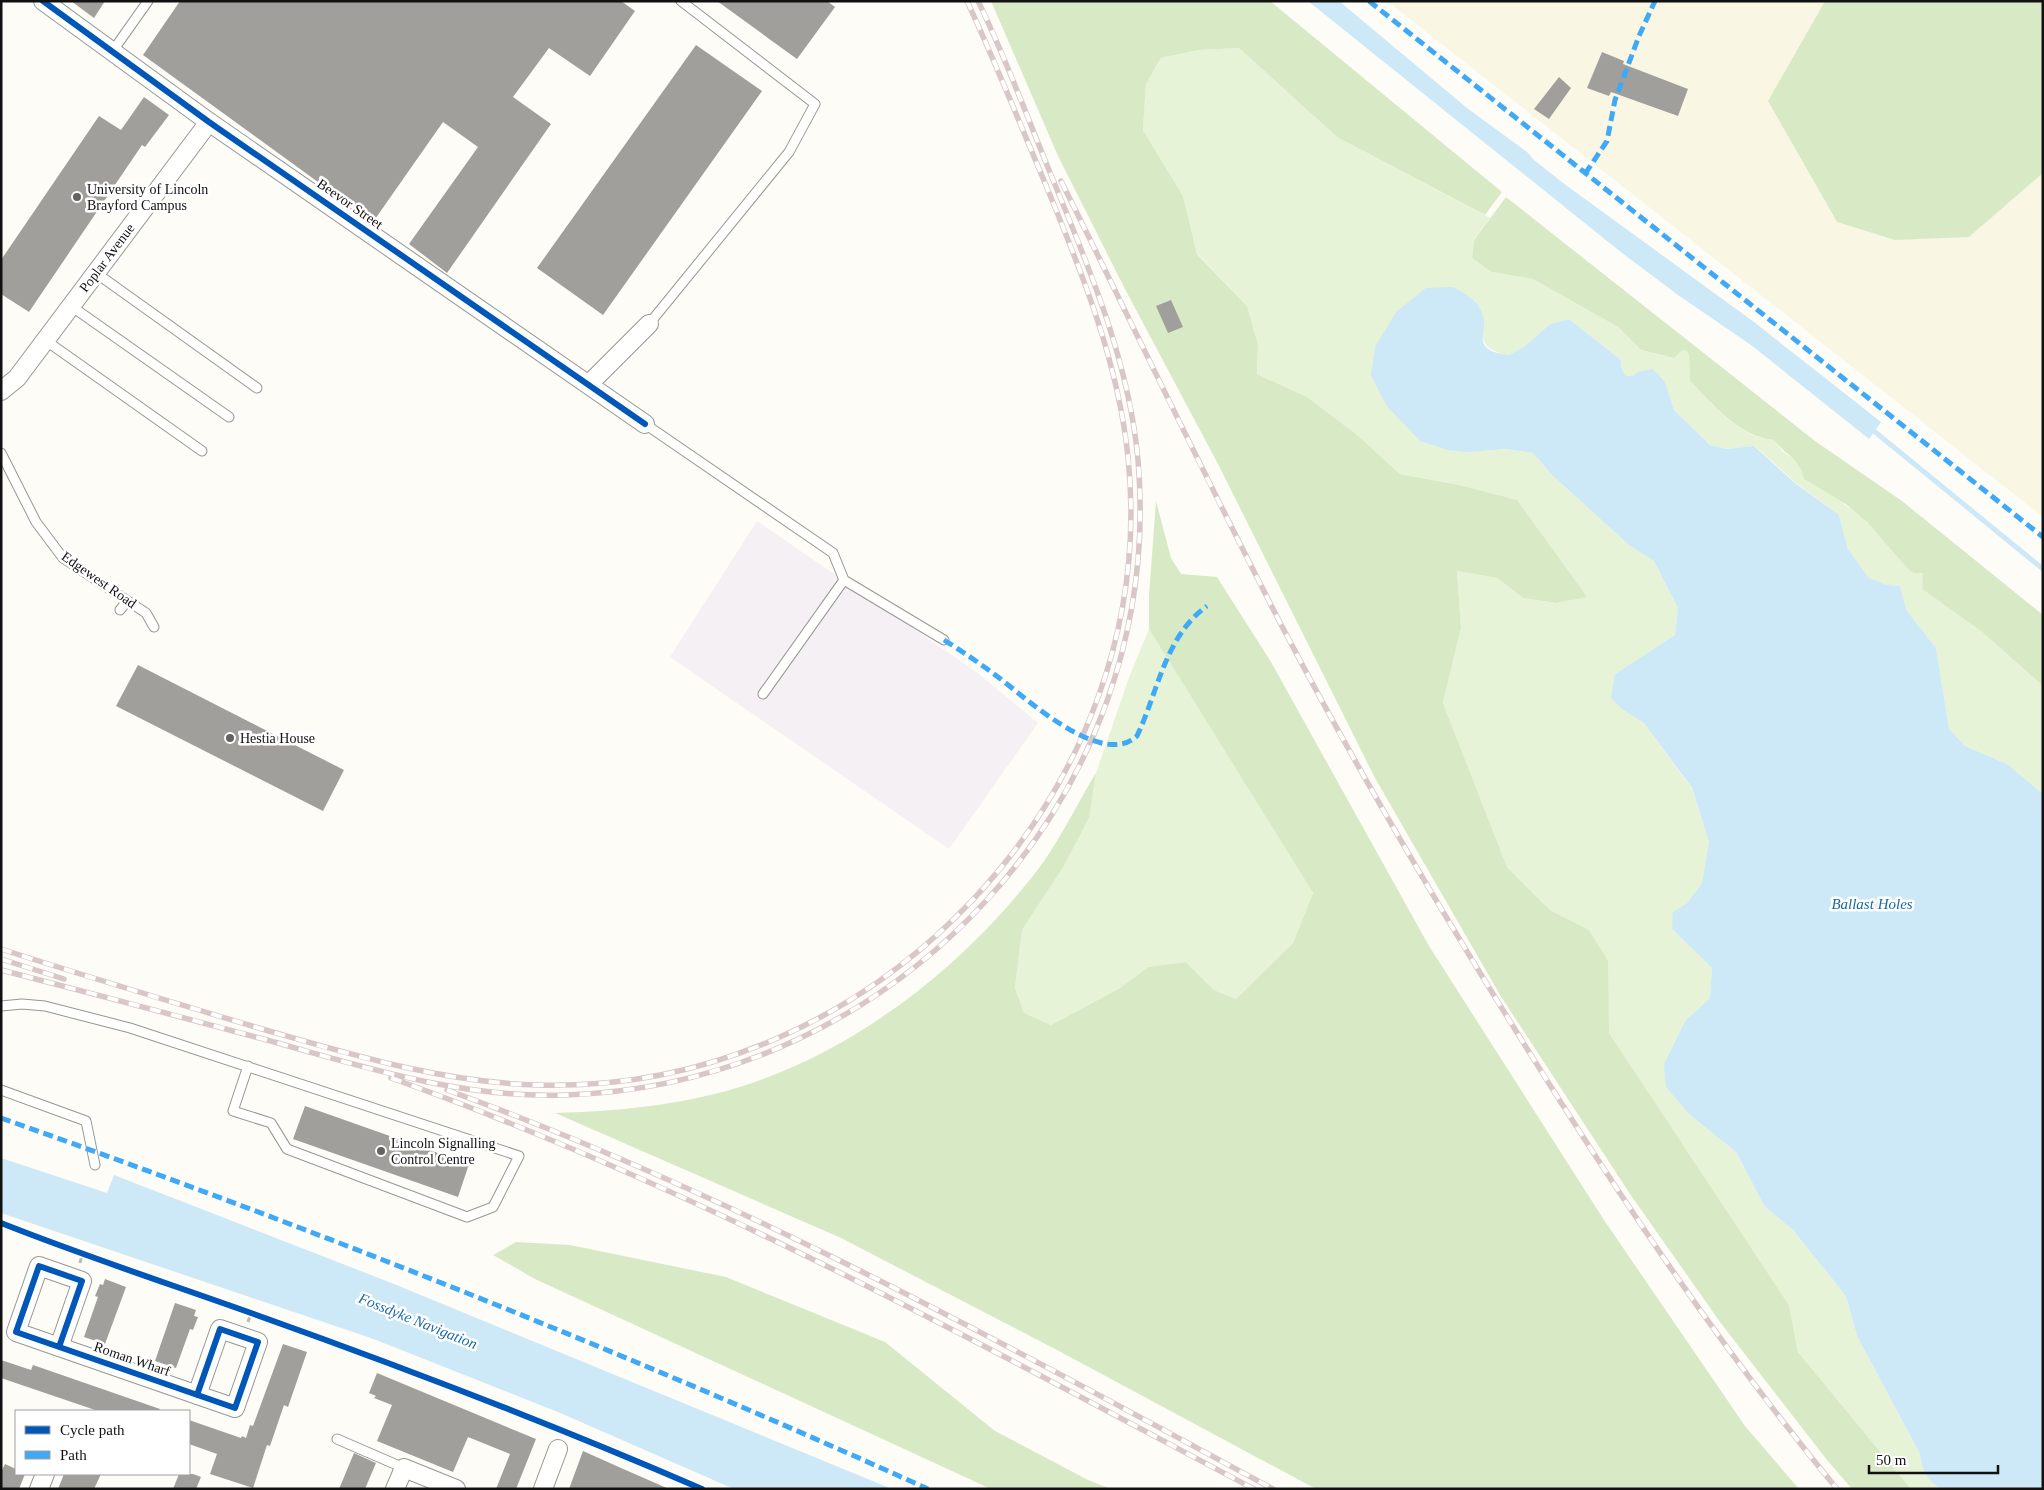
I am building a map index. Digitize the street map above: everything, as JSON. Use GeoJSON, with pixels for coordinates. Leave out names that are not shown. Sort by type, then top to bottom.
{"type":"FeatureCollection","features":[{"type":"Feature","properties":{"kind":"street","name":"Beevor Street"},"geometry":{"type":"LineString","coordinates":[[43,1],[209,122],[645,424]]}},
{"type":"Feature","properties":{"kind":"street","name":"Poplar Avenue"},"geometry":{"type":"LineString","coordinates":[[1,391],[17,378],[209,122]]}},
{"type":"Feature","properties":{"kind":"street"},"geometry":{"type":"LineString","coordinates":[[589,384],[649,324]]}},
{"type":"Feature","properties":{"kind":"street","name":"Roman Wharf"},"geometry":{"type":"LineString","coordinates":[[59,1347],[82,1281],[39,1266],[9,1331],[235,1408],[258,1342],[220,1329],[197,1394]]}},
{"type":"Feature","properties":{"kind":"street"},"geometry":{"type":"LineString","coordinates":[[543,1488],[558,1449]]}},
{"type":"Feature","properties":{"kind":"street"},"geometry":{"type":"LineString","coordinates":[[395,1489],[404,1468],[456,1489]]}},
{"type":"Feature","properties":{"kind":"street"},"geometry":{"type":"LineString","coordinates":[[39,1489],[45,1475]]}},
{"type":"Feature","properties":{"kind":"lane"},"geometry":{"type":"LineString","coordinates":[[112,52],[148,1]]}},
{"type":"Feature","properties":{"kind":"lane"},"geometry":{"type":"LineString","coordinates":[[649,324],[789,152],[815,104],[681,1]]}},
{"type":"Feature","properties":{"kind":"lane"},"geometry":{"type":"LineString","coordinates":[[96,273],[257,388]]}},
{"type":"Feature","properties":{"kind":"lane"},"geometry":{"type":"LineString","coordinates":[[71,306],[229,417]]}},
{"type":"Feature","properties":{"kind":"lane"},"geometry":{"type":"LineString","coordinates":[[45,340],[202,451]]}},
{"type":"Feature","properties":{"kind":"lane"},"geometry":{"type":"LineString","coordinates":[[645,424],[832,552],[844,580],[944,640]]}},
{"type":"Feature","properties":{"kind":"lane","name":"Edgewest Road"},"geometry":{"type":"LineString","coordinates":[[1,453],[36,522],[63,558],[127,601],[148,609],[154,627]]}},
{"type":"Feature","properties":{"kind":"lane"},"geometry":{"type":"LineString","coordinates":[[763,694],[844,580]]}},
{"type":"Feature","properties":{"kind":"lane"},"geometry":{"type":"LineString","coordinates":[[120,610],[127,601]]}},
{"type":"Feature","properties":{"kind":"lane"},"geometry":{"type":"LineString","coordinates":[[1,1006],[22,1004],[45,1006],[130,1028],[248,1066],[519,1156],[493,1207],[467,1217],[287,1149],[271,1123],[233,1111],[248,1066]]}},
{"type":"Feature","properties":{"kind":"lane"},"geometry":{"type":"LineString","coordinates":[[1,1090],[86,1121],[95,1165]]}},
{"type":"Feature","properties":{"kind":"lane"},"geometry":{"type":"LineString","coordinates":[[337,1439],[404,1468]]}},
{"type":"Feature","properties":{"kind":"shaded area"},"geometry":{"type":"Polygon","coordinates":[[[1387,1],[1825,1],[1768,101],[1837,222],[1969,237],[2043,173],[2043,517],[1387,1]]]}},
{"type":"Feature","properties":{"kind":"shaded area"},"geometry":{"type":"Polygon","coordinates":[[[757,521],[975,671],[1038,723],[949,849],[670,657],[757,521]]]}},
{"type":"Feature","properties":{"kind":"green space"},"geometry":{"type":"Polygon","coordinates":[[[991,1],[1270,1],[1502,192],[1485,215],[1337,137],[1239,48],[1199,50],[1161,58],[1146,84],[1143,130],[1183,196],[1197,254],[1247,306],[1258,344],[1257,374],[1307,397],[1356,434],[1400,474],[1454,484],[1517,500],[1587,597],[1556,603],[1523,598],[1497,578],[1457,571],[1461,628],[1443,703],[1507,867],[1550,910],[1589,930],[1608,961],[1609,1033],[1789,1305],[1798,1352],[1911,1489],[1852,1489],[1827,1460],[1720,1322],[1630,1194],[1500,995],[1375,778],[1218,464],[1126,291],[1058,156],[991,1]]]}},
{"type":"Feature","properties":{"kind":"green space"},"geometry":{"type":"Polygon","coordinates":[[[1825,1],[2043,1],[2043,173],[1969,237],[1895,240],[1837,222],[1768,101],[1825,1]]]}},
{"type":"Feature","properties":{"kind":"green space"},"geometry":{"type":"Polygon","coordinates":[[[1239,48],[1337,137],[1490,218],[1474,239],[1472,258],[1491,272],[1533,279],[1618,327],[1641,350],[1673,358],[1681,351],[1686,350],[1689,355],[1690,381],[1718,409],[1749,433],[1761,438],[1774,440],[1783,452],[1800,463],[1804,479],[1859,515],[1879,533],[1914,573],[1924,573],[1922,589],[1982,632],[2043,686],[2043,794],[2007,764],[1965,746],[1949,729],[1936,648],[1907,611],[1900,586],[1887,585],[1869,578],[1848,549],[1839,515],[1796,483],[1755,446],[1726,449],[1710,445],[1674,410],[1665,382],[1637,372],[1633,376],[1626,376],[1622,370],[1621,360],[1569,319],[1550,324],[1524,347],[1509,356],[1497,352],[1485,343],[1479,306],[1469,452],[1506,449],[1533,453],[1552,475],[1629,545],[1654,561],[1678,608],[1675,635],[1615,674],[1623,710],[1644,723],[1692,789],[1709,842],[1702,883],[1687,903],[1674,912],[1672,929],[1712,968],[1710,998],[1685,1021],[1664,1064],[1690,1115],[1736,1152],[1765,1207],[1793,1230],[1846,1296],[1857,1336],[1920,1454],[1926,1475],[1933,1483],[1943,1489],[1911,1489],[1798,1352],[1789,1305],[1609,1033],[1608,998],[1589,930],[1550,910],[1507,867],[1443,703],[1461,628],[1457,571],[1497,578],[1523,598],[1556,603],[1587,596],[1454,484],[1400,474],[1356,434],[1307,397],[1257,374],[1258,344],[1247,306],[1197,253],[1183,196],[1143,130],[1146,84],[1161,58],[1199,50],[1239,48]]]}},
{"type":"Feature","properties":{"kind":"green space"},"geometry":{"type":"Polygon","coordinates":[[[1506,197],[1815,441],[1902,501],[2043,615],[2043,686],[1982,632],[1922,589],[1923,573],[1914,573],[1909,570],[1867,522],[1847,505],[1804,479],[1796,462],[1774,440],[1761,437],[1738,426],[1718,409],[1690,381],[1689,355],[1686,350],[1681,351],[1674,358],[1641,350],[1618,327],[1533,279],[1491,272],[1472,258],[1474,240],[1506,197]]]}},
{"type":"Feature","properties":{"kind":"green space"},"geometry":{"type":"Polygon","coordinates":[[[1156,501],[1171,558],[1181,574],[1217,577],[1271,662],[1429,946],[1604,1220],[1745,1426],[1799,1489],[1316,1489],[1057,1350],[841,1238],[555,1113],[642,1107],[699,1098],[727,1091],[781,1072],[819,1055],[856,1034],[891,1011],[925,985],[988,928],[1042,864],[1096,773],[1089,818],[1064,866],[1022,930],[1015,988],[1024,1013],[1051,1025],[1120,988],[1148,967],[1186,962],[1214,990],[1236,999],[1293,943],[1313,893],[1149,629],[1149,596],[1156,501]]]}},
{"type":"Feature","properties":{"kind":"green space"},"geometry":{"type":"Polygon","coordinates":[[[1149,629],[1313,893],[1293,943],[1236,999],[1214,990],[1186,962],[1148,967],[1120,988],[1051,1025],[1024,1013],[1015,988],[1022,930],[1064,866],[1089,818],[1096,773],[1130,675],[1149,629]]]}},
{"type":"Feature","properties":{"kind":"green space"},"geometry":{"type":"Polygon","coordinates":[[[516,1242],[570,1245],[726,1277],[885,1342],[995,1431],[1088,1480],[1111,1489],[991,1489],[535,1279],[493,1255],[516,1242]]]}},
{"type":"Feature","properties":{"kind":"water"},"geometry":{"type":"Polygon","coordinates":[[[1308,1],[1339,1],[1467,108],[1527,152],[1563,183],[1754,322],[1881,422],[1869,439],[1751,345],[1678,295],[1622,253],[1308,1]]]}},
{"type":"Feature","properties":{"kind":"water","name":"Ballast Holes"},"geometry":{"type":"Polygon","coordinates":[[[1452,287],[1469,296],[1477,304],[1483,315],[1483,342],[1489,350],[1509,355],[1524,347],[1550,324],[1569,319],[1621,360],[1622,370],[1626,376],[1633,376],[1637,372],[1653,369],[1665,382],[1674,410],[1710,445],[1726,449],[1754,446],[1795,483],[1839,515],[1848,549],[1869,578],[1887,585],[1900,586],[1907,611],[1936,648],[1949,729],[1965,746],[2007,764],[2043,794],[2043,1489],[1943,1489],[1929,1479],[1922,1465],[1920,1454],[1857,1336],[1846,1296],[1793,1230],[1765,1207],[1736,1152],[1690,1115],[1666,1087],[1664,1064],[1685,1021],[1710,998],[1712,968],[1672,929],[1673,912],[1687,903],[1702,883],[1709,842],[1692,788],[1644,723],[1623,710],[1611,698],[1615,674],[1675,635],[1678,608],[1654,561],[1629,545],[1552,475],[1533,453],[1506,449],[1469,452],[1448,450],[1420,441],[1386,405],[1371,375],[1375,347],[1396,312],[1426,288],[1452,287]]]}},
{"type":"Feature","properties":{"kind":"water","name":"Fossdyke Navigation"},"geometry":{"type":"Polygon","coordinates":[[[1,1158],[107,1193],[114,1175],[394,1284],[892,1489],[734,1489],[558,1412],[371,1338],[1,1213],[1,1158]]]}},
{"type":"Feature","properties":{"kind":"building"},"geometry":{"type":"Polygon","coordinates":[[[71,1],[105,1],[94,18],[71,1]]]}},
{"type":"Feature","properties":{"kind":"building"},"geometry":{"type":"Polygon","coordinates":[[[180,1],[621,1],[635,11],[590,76],[549,48],[513,97],[551,124],[447,273],[409,244],[478,147],[443,122],[373,222],[143,55],[180,1]]]}},
{"type":"Feature","properties":{"kind":"building"},"geometry":{"type":"Polygon","coordinates":[[[717,1],[827,1],[835,7],[797,59],[717,1]]]}},
{"type":"Feature","properties":{"kind":"building"},"geometry":{"type":"Polygon","coordinates":[[[696,45],[762,91],[603,315],[537,268],[696,45]]]}},
{"type":"Feature","properties":{"kind":"building"},"geometry":{"type":"Polygon","coordinates":[[[1602,52],[1624,61],[1623,64],[1688,89],[1678,116],[1611,92],[1609,96],[1587,88],[1602,52]]]}},
{"type":"Feature","properties":{"kind":"building"},"geometry":{"type":"Polygon","coordinates":[[[1559,77],[1571,88],[1549,119],[1534,109],[1559,77]]]}},
{"type":"Feature","properties":{"kind":"building"},"geometry":{"type":"Polygon","coordinates":[[[144,97],[169,115],[145,147],[142,145],[29,312],[1,294],[1,260],[99,116],[121,130],[144,97]]]}},
{"type":"Feature","properties":{"kind":"building"},"geometry":{"type":"Polygon","coordinates":[[[1171,300],[1183,327],[1168,333],[1156,306],[1171,300]]]}},
{"type":"Feature","properties":{"kind":"building","name":"Hestia House"},"geometry":{"type":"Polygon","coordinates":[[[138,665],[344,770],[323,811],[116,706],[138,665]]]}},
{"type":"Feature","properties":{"kind":"building","name":"Lincoln Signalling Control Centre"},"geometry":{"type":"Polygon","coordinates":[[[305,1106],[469,1164],[458,1197],[293,1139],[305,1106]]]}},
{"type":"Feature","properties":{"kind":"building"},"geometry":{"type":"Polygon","coordinates":[[[105,1279],[126,1287],[105,1344],[84,1337],[98,1297],[95,1296],[100,1284],[103,1285],[105,1279]]]}},
{"type":"Feature","properties":{"kind":"building"},"geometry":{"type":"Polygon","coordinates":[[[175,1303],[196,1310],[194,1316],[198,1317],[193,1330],[190,1329],[176,1368],[155,1361],[175,1303]]]}},
{"type":"Feature","properties":{"kind":"building"},"geometry":{"type":"Polygon","coordinates":[[[283,1344],[307,1352],[288,1407],[284,1405],[270,1446],[267,1445],[253,1488],[210,1474],[217,1454],[190,1444],[190,1420],[241,1438],[242,1436],[246,1438],[250,1425],[253,1426],[283,1344]]]}},
{"type":"Feature","properties":{"kind":"building"},"geometry":{"type":"Polygon","coordinates":[[[1,1360],[31,1370],[33,1365],[160,1409],[95,1410],[1,1378],[1,1360]]]}},
{"type":"Feature","properties":{"kind":"building"},"geometry":{"type":"Polygon","coordinates":[[[377,1373],[536,1439],[516,1489],[496,1489],[510,1454],[468,1437],[453,1472],[377,1441],[392,1405],[374,1398],[376,1396],[369,1393],[377,1373]]]}},
{"type":"Feature","properties":{"kind":"building"},"geometry":{"type":"Polygon","coordinates":[[[583,1451],[621,1468],[669,1489],[569,1489],[583,1451]]]}},
{"type":"Feature","properties":{"kind":"building"},"geometry":{"type":"Polygon","coordinates":[[[354,1453],[376,1463],[365,1489],[339,1489],[354,1453]]]}},
{"type":"Feature","properties":{"kind":"building"},"geometry":{"type":"Polygon","coordinates":[[[5,1464],[15,1469],[15,1475],[25,1475],[19,1489],[1,1489],[1,1472],[5,1464]]]}},
{"type":"Feature","properties":{"kind":"building"},"geometry":{"type":"Polygon","coordinates":[[[193,1474],[201,1477],[196,1489],[173,1489],[179,1475],[193,1474]]]}},
{"type":"Feature","properties":{"kind":"building"},"geometry":{"type":"Polygon","coordinates":[[[64,1475],[101,1475],[94,1489],[58,1489],[64,1475]]]}},
{"type":"Feature","properties":{"kind":"waterway"},"geometry":{"type":"LineString","coordinates":[[1869,427],[2043,569]]}},
{"type":"Feature","properties":{"kind":"railway"},"geometry":{"type":"LineString","coordinates":[[1,949],[262,1029],[364,1058],[469,1079],[539,1085],[662,1075],[777,1038],[882,979],[972,900],[1045,806],[1098,698],[1126,581],[1128,457],[1116,385],[1096,314],[1084,280],[1043,178],[967,1]]}},
{"type":"Feature","properties":{"kind":"railway"},"geometry":{"type":"LineString","coordinates":[[1,970],[414,1079],[490,1092],[566,1095],[687,1078],[800,1038],[901,978],[988,899],[1058,805],[1108,699],[1135,583],[1138,460],[1126,385],[1104,312],[1078,240],[1015,85],[978,1]]}},
{"type":"Feature","properties":{"kind":"railway"},"geometry":{"type":"LineString","coordinates":[[1061,181],[1286,634],[1340,735],[1426,884],[1591,1149],[1669,1266],[1751,1379],[1837,1489]]}},
{"type":"Feature","properties":{"kind":"railway"},"geometry":{"type":"LineString","coordinates":[[1,959],[64,979]]}},
{"type":"Feature","properties":{"kind":"railway"},"geometry":{"type":"LineString","coordinates":[[391,1078],[503,1121],[614,1167],[723,1216],[936,1322],[1254,1489]]}},
{"type":"Feature","properties":{"kind":"railway"},"geometry":{"type":"LineString","coordinates":[[447,1090],[554,1131],[764,1224],[969,1326],[1273,1489]]}},
{"type":"Feature","properties":{"kind":"marked path"},"geometry":{"type":"LineString","coordinates":[[1369,1],[2043,537]]}},
{"type":"Feature","properties":{"kind":"marked path"},"geometry":{"type":"LineString","coordinates":[[1585,174],[1607,141],[1615,100],[1639,36],[1655,1]]}},
{"type":"Feature","properties":{"kind":"marked path"},"geometry":{"type":"LineString","coordinates":[[944,640],[985,667],[1045,714],[1065,727],[1104,744],[1122,744],[1137,736],[1172,649],[1181,633],[1193,618],[1207,606]]}},
{"type":"Feature","properties":{"kind":"marked path"},"geometry":{"type":"LineString","coordinates":[[1,1118],[119,1160],[469,1294],[699,1389],[928,1489]]}},
{"type":"Feature","properties":{"kind":"cycle path"},"geometry":{"type":"LineString","coordinates":[[43,1],[209,122],[645,424]]}},
{"type":"Feature","properties":{"kind":"cycle path"},"geometry":{"type":"LineString","coordinates":[[1,1223],[63,1247],[308,1333],[534,1419],[702,1489]]}},
{"type":"Feature","properties":{"kind":"cycle path"},"geometry":{"type":"LineString","coordinates":[[59,1347],[82,1281],[39,1266],[16,1332],[235,1408],[258,1342],[220,1329],[197,1395]]}},
{"type":"Feature","properties":{"kind":"place","name":"University of Lincoln Brayford Campus"},"geometry":{"type":"Point","coordinates":[77,197]}},
{"type":"Feature","properties":{"kind":"place","name":"Hestia House"},"geometry":{"type":"Point","coordinates":[230,738]}},
{"type":"Feature","properties":{"kind":"place","name":"Lincoln Signalling Control Centre"},"geometry":{"type":"Point","coordinates":[381,1151]}}]}
